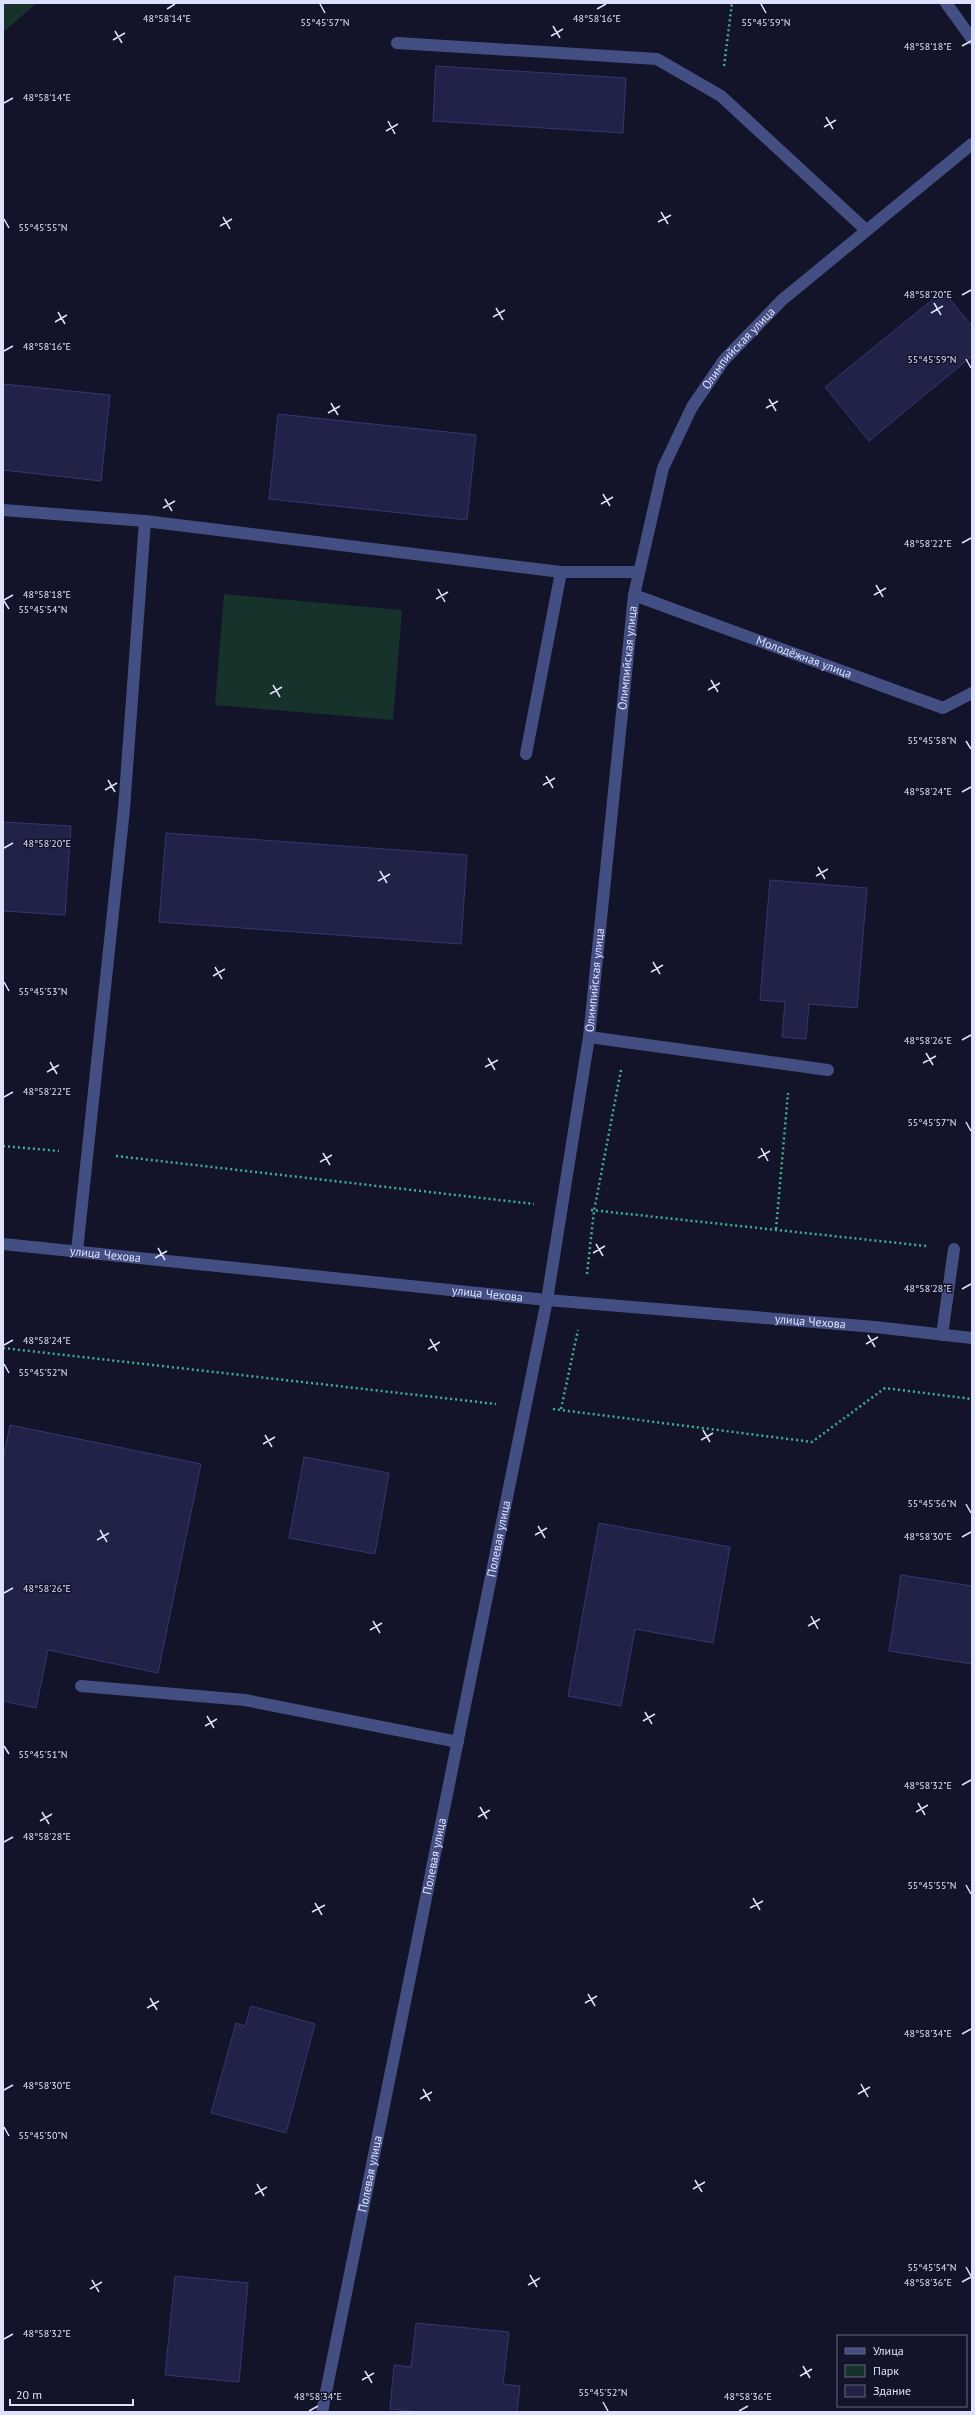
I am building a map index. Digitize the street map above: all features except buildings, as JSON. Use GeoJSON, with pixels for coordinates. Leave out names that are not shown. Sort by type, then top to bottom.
{"type":"FeatureCollection","features":[{"type":"Feature","properties":{"kind":"street"},"geometry":{"type":"LineString","coordinates":[[946,3],[972,39]]}},
{"type":"Feature","properties":{"kind":"street"},"geometry":{"type":"LineString","coordinates":[[397,43],[658,59],[721,96],[866,230]]}},
{"type":"Feature","properties":{"kind":"street","name":"Олимпийская улица"},"geometry":{"type":"LineString","coordinates":[[547,1300],[589,1037],[634,595],[663,468],[692,407],[724,360],[782,300],[972,144]]}},
{"type":"Feature","properties":{"kind":"street"},"geometry":{"type":"LineString","coordinates":[[3,510],[145,521],[561,572],[639,572]]}},
{"type":"Feature","properties":{"kind":"street"},"geometry":{"type":"LineString","coordinates":[[78,1252],[124,809],[145,521]]}},
{"type":"Feature","properties":{"kind":"street"},"geometry":{"type":"LineString","coordinates":[[526,754],[561,572]]}},
{"type":"Feature","properties":{"kind":"street","name":"Молодёжная улица"},"geometry":{"type":"LineString","coordinates":[[634,595],[943,708],[972,693]]}},
{"type":"Feature","properties":{"kind":"street"},"geometry":{"type":"LineString","coordinates":[[589,1037],[828,1070]]}},
{"type":"Feature","properties":{"kind":"street","name":"улица Чехова"},"geometry":{"type":"LineString","coordinates":[[3,1244],[547,1300],[868,1326],[972,1338]]}},
{"type":"Feature","properties":{"kind":"street"},"geometry":{"type":"LineString","coordinates":[[942,1335],[954,1249]]}},
{"type":"Feature","properties":{"kind":"street","name":"Полевая улица"},"geometry":{"type":"LineString","coordinates":[[322,2412],[547,1300]]}},
{"type":"Feature","properties":{"kind":"street"},"geometry":{"type":"LineString","coordinates":[[81,1686],[245,1700],[458,1742]]}},
{"type":"Feature","properties":{"kind":"path"},"geometry":{"type":"LineString","coordinates":[[721,96],[732,3]]}},
{"type":"Feature","properties":{"kind":"path"},"geometry":{"type":"LineString","coordinates":[[561,1410],[584,1303],[594,1211],[626,1042]]}},
{"type":"Feature","properties":{"kind":"path"},"geometry":{"type":"LineString","coordinates":[[776,1230],[790,1064]]}},
{"type":"Feature","properties":{"kind":"path"},"geometry":{"type":"LineString","coordinates":[[3,1146],[88,1153],[594,1211],[954,1249]]}},
{"type":"Feature","properties":{"kind":"path"},"geometry":{"type":"LineString","coordinates":[[3,1348],[525,1408],[561,1410],[812,1442],[885,1388],[972,1399]]}},
{"type":"Feature","properties":{"kind":"green space"},"geometry":{"type":"Polygon","coordinates":[[[3,3],[37,3],[3,32],[3,3]]]}},
{"type":"Feature","properties":{"kind":"green space"},"geometry":{"type":"Polygon","coordinates":[[[224,594],[402,610],[393,720],[215,705],[224,594]]]}}]}
